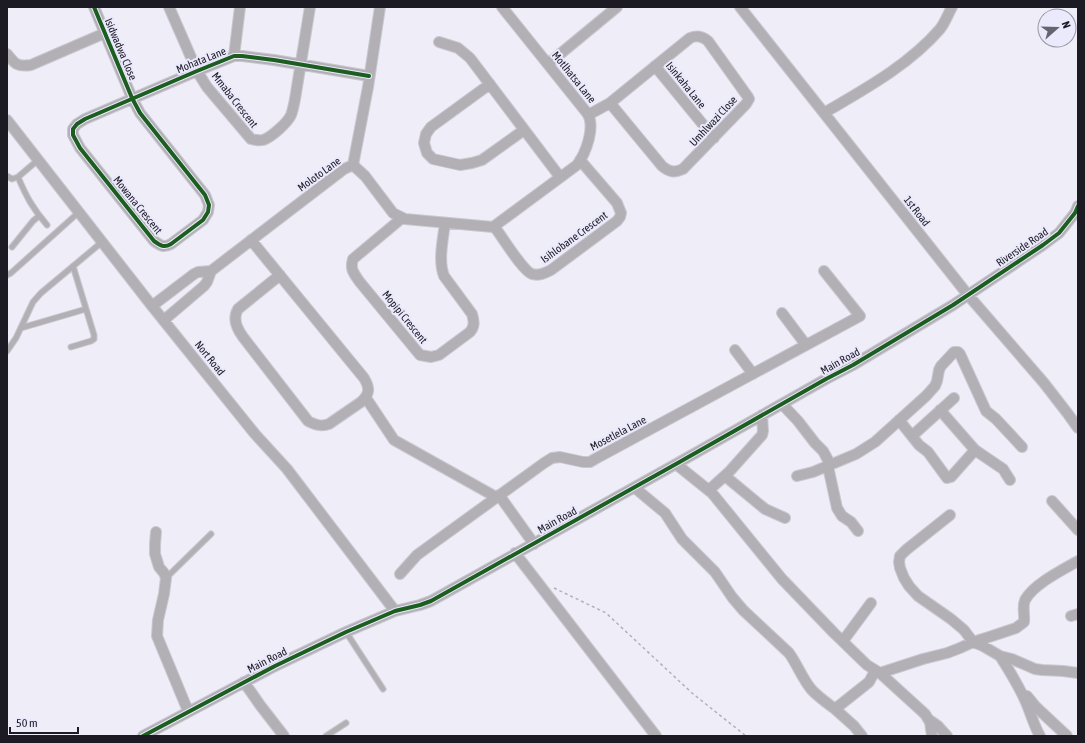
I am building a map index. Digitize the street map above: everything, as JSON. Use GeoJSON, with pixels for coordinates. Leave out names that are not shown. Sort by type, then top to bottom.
{"type":"FeatureCollection","features":[{"type":"Feature","properties":{"kind":"street","name":"Isidwadwa Close"},"geometry":{"type":"LineString","coordinates":[[94,7],[132,98]]}},
{"type":"Feature","properties":{"kind":"street"},"geometry":{"type":"LineString","coordinates":[[169,7],[197,70]]}},
{"type":"Feature","properties":{"kind":"street"},"geometry":{"type":"LineString","coordinates":[[234,56],[240,7]]}},
{"type":"Feature","properties":{"kind":"street"},"geometry":{"type":"LineString","coordinates":[[300,64],[310,7]]}},
{"type":"Feature","properties":{"kind":"street","name":"Moloto Lane"},"geometry":{"type":"LineString","coordinates":[[211,271],[344,169],[352,165],[370,76],[380,7]]}},
{"type":"Feature","properties":{"kind":"street"},"geometry":{"type":"LineString","coordinates":[[548,64],[617,7]]}},
{"type":"Feature","properties":{"kind":"street","name":"1st Road"},"geometry":{"type":"LineString","coordinates":[[740,7],[968,295],[1044,383],[1078,428]]}},
{"type":"Feature","properties":{"kind":"street"},"geometry":{"type":"LineString","coordinates":[[824,113],[880,80],[913,55],[941,27],[952,7]]}},
{"type":"Feature","properties":{"kind":"street","name":"Motlhatsa Lane"},"geometry":{"type":"LineString","coordinates":[[493,227],[577,165],[586,148],[589,138],[590,122],[588,115],[505,8]]}},
{"type":"Feature","properties":{"kind":"street","name":"Isidwadwa Close"},"geometry":{"type":"LineString","coordinates":[[7,54],[14,63],[19,65],[30,65],[105,33]]}},
{"type":"Feature","properties":{"kind":"street","name":"Umhlwazi Close"},"geometry":{"type":"LineString","coordinates":[[588,115],[610,103],[693,37],[702,37],[708,41],[748,97],[746,104],[714,138],[683,169],[678,172],[670,172],[662,166],[610,103]]}},
{"type":"Feature","properties":{"kind":"street"},"geometry":{"type":"LineString","coordinates":[[439,42],[458,48],[470,58],[560,177]]}},
{"type":"Feature","properties":{"kind":"street","name":"Mohata Lane"},"geometry":{"type":"LineString","coordinates":[[73,129],[76,124],[85,119],[197,70],[234,56],[300,64],[370,76]]}},
{"type":"Feature","properties":{"kind":"street","name":"Mmaba Crescent"},"geometry":{"type":"LineString","coordinates":[[197,70],[207,87],[251,140],[263,140],[287,122],[291,114],[295,99],[300,64]]}},
{"type":"Feature","properties":{"kind":"street","name":"Isinkaha Lane"},"geometry":{"type":"LineString","coordinates":[[655,66],[714,138]]}},
{"type":"Feature","properties":{"kind":"street"},"geometry":{"type":"LineString","coordinates":[[490,84],[431,127],[426,134],[424,143],[427,154],[433,159],[460,165],[472,163],[482,160],[524,130]]}},
{"type":"Feature","properties":{"kind":"street","name":"Mowana Crescent"},"geometry":{"type":"LineString","coordinates":[[73,129],[73,135],[80,148],[154,241],[161,246],[167,247],[203,220],[208,212],[209,205],[205,195],[140,113],[132,98]]}},
{"type":"Feature","properties":{"kind":"street","name":"Nort Road"},"geometry":{"type":"LineString","coordinates":[[7,120],[152,306],[255,434],[288,469],[395,611]]}},
{"type":"Feature","properties":{"kind":"street","name":"Isihlobane Crescent"},"geometry":{"type":"LineString","coordinates":[[493,227],[524,268],[530,273],[539,275],[551,270],[617,221],[621,213],[617,204],[580,160]]}},
{"type":"Feature","properties":{"kind":"street"},"geometry":{"type":"LineString","coordinates":[[352,165],[365,176],[393,213],[402,218],[493,227]]}},
{"type":"Feature","properties":{"kind":"street","name":"Riverside Road"},"geometry":{"type":"LineString","coordinates":[[968,295],[1058,233],[1075,213],[1078,206]]}},
{"type":"Feature","properties":{"kind":"street","name":"Mopipi Crescent"},"geometry":{"type":"LineString","coordinates":[[402,218],[353,259],[351,265],[352,271],[420,356],[431,357],[439,354],[470,332],[473,328],[474,322],[472,314],[444,276],[442,271],[441,264],[445,223]]}},
{"type":"Feature","properties":{"kind":"street"},"geometry":{"type":"LineString","coordinates":[[251,240],[280,275],[367,382],[369,388],[366,398],[325,426],[315,425],[308,420],[238,331],[235,319],[235,314],[238,309],[280,275]]}},
{"type":"Feature","properties":{"kind":"street"},"geometry":{"type":"LineString","coordinates":[[152,306],[198,272],[211,271],[204,286],[164,320]]}},
{"type":"Feature","properties":{"kind":"street","name":"Mosetlela Lane"},"geometry":{"type":"LineString","coordinates":[[400,574],[416,555],[544,462],[560,456],[583,462],[590,462],[860,316],[824,271]]}},
{"type":"Feature","properties":{"kind":"street"},"geometry":{"type":"LineString","coordinates":[[175,288],[186,302]]}},
{"type":"Feature","properties":{"kind":"street","name":"Main Road"},"geometry":{"type":"LineString","coordinates":[[143,736],[275,666],[346,632],[395,611],[431,601],[886,346],[968,295]]}},
{"type":"Feature","properties":{"kind":"street"},"geometry":{"type":"LineString","coordinates":[[782,313],[806,345]]}},
{"type":"Feature","properties":{"kind":"street"},"geometry":{"type":"LineString","coordinates":[[735,350],[753,374]]}},
{"type":"Feature","properties":{"kind":"street"},"geometry":{"type":"LineString","coordinates":[[797,476],[813,472],[856,454],[875,442],[935,386],[941,366],[954,352],[958,352],[960,354],[986,411],[996,419],[1022,447]]}},
{"type":"Feature","properties":{"kind":"street"},"geometry":{"type":"LineString","coordinates":[[366,398],[394,440],[497,496],[534,544]]}},
{"type":"Feature","properties":{"kind":"street"},"geometry":{"type":"LineString","coordinates":[[912,436],[954,398]]}},
{"type":"Feature","properties":{"kind":"street"},"geometry":{"type":"LineString","coordinates":[[782,404],[823,451],[828,460],[837,508],[842,516],[851,522],[858,531]]}},
{"type":"Feature","properties":{"kind":"street"},"geometry":{"type":"LineString","coordinates":[[940,410],[975,450],[1002,469],[1010,480]]}},
{"type":"Feature","properties":{"kind":"street"},"geometry":{"type":"LineString","coordinates":[[709,490],[725,476],[762,435],[762,415]]}},
{"type":"Feature","properties":{"kind":"street"},"geometry":{"type":"LineString","coordinates":[[899,420],[919,445],[928,452],[947,478],[951,478],[975,450]]}},
{"type":"Feature","properties":{"kind":"street"},"geometry":{"type":"LineString","coordinates":[[676,464],[694,480],[709,490],[721,502],[762,556],[782,579],[843,641],[867,665],[878,672],[938,726],[947,736]]}},
{"type":"Feature","properties":{"kind":"street"},"geometry":{"type":"LineString","coordinates":[[725,476],[765,509],[785,518]]}},
{"type":"Feature","properties":{"kind":"street"},"geometry":{"type":"LineString","coordinates":[[635,488],[665,513],[682,539],[715,572],[732,597],[752,619],[789,653],[810,688],[854,726],[862,736]]}},
{"type":"Feature","properties":{"kind":"street"},"geometry":{"type":"LineString","coordinates":[[1052,501],[1078,530]]}},
{"type":"Feature","properties":{"kind":"street"},"geometry":{"type":"LineString","coordinates":[[950,515],[900,556],[900,568],[909,586],[918,596],[951,618],[964,630],[973,642],[1000,656],[1012,659],[1035,669],[1078,674]]}},
{"type":"Feature","properties":{"kind":"street"},"geometry":{"type":"LineString","coordinates":[[156,532],[154,544],[155,554],[166,578],[158,620],[157,636],[188,711]]}},
{"type":"Feature","properties":{"kind":"street"},"geometry":{"type":"LineString","coordinates":[[515,553],[656,736]]}},
{"type":"Feature","properties":{"kind":"street"},"geometry":{"type":"LineString","coordinates":[[835,709],[870,681],[871,676],[878,672],[947,653],[1020,625],[1024,622],[1023,608],[1025,601],[1033,590],[1050,577],[1078,561]]}},
{"type":"Feature","properties":{"kind":"street"},"geometry":{"type":"LineString","coordinates":[[843,641],[871,603]]}},
{"type":"Feature","properties":{"kind":"street"},"geometry":{"type":"LineString","coordinates":[[1000,656],[1017,683],[1036,707],[1067,736]]}},
{"type":"Feature","properties":{"kind":"street"},"geometry":{"type":"LineString","coordinates":[[244,682],[284,736]]}},
{"type":"Feature","properties":{"kind":"street"},"geometry":{"type":"LineString","coordinates":[[1017,683],[1040,736]]}},
{"type":"Feature","properties":{"kind":"street"},"geometry":{"type":"LineString","coordinates":[[928,718],[930,722],[929,735]]}},
{"type":"Feature","properties":{"kind":"lane"},"geometry":{"type":"LineString","coordinates":[[7,176],[12,179],[18,177],[38,160]]}},
{"type":"Feature","properties":{"kind":"lane"},"geometry":{"type":"LineString","coordinates":[[18,177],[28,200],[47,225]]}},
{"type":"Feature","properties":{"kind":"lane"},"geometry":{"type":"LineString","coordinates":[[7,275],[79,212]]}},
{"type":"Feature","properties":{"kind":"lane"},"geometry":{"type":"LineString","coordinates":[[12,247],[33,221],[39,216]]}},
{"type":"Feature","properties":{"kind":"lane"},"geometry":{"type":"LineString","coordinates":[[7,351],[16,338],[33,302],[40,293],[102,242]]}},
{"type":"Feature","properties":{"kind":"lane"},"geometry":{"type":"LineString","coordinates":[[71,347],[94,339],[73,266]]}},
{"type":"Feature","properties":{"kind":"lane"},"geometry":{"type":"LineString","coordinates":[[21,328],[86,309]]}},
{"type":"Feature","properties":{"kind":"lane"},"geometry":{"type":"LineString","coordinates":[[166,578],[211,534]]}},
{"type":"Feature","properties":{"kind":"lane"},"geometry":{"type":"LineString","coordinates":[[346,632],[383,689]]}},
{"type":"Feature","properties":{"kind":"lane"},"geometry":{"type":"LineString","coordinates":[[326,736],[346,723]]}},
{"type":"Feature","properties":{"kind":"path"},"geometry":{"type":"LineString","coordinates":[[551,586],[606,613],[692,693],[746,736]]}},
{"type":"Feature","properties":{"kind":"cycle path"},"geometry":{"type":"LineString","coordinates":[[94,7],[132,98],[140,113],[205,195],[209,205],[208,212],[203,220],[171,244],[162,246],[154,241],[80,148],[73,135],[73,129],[77,124],[85,119],[197,71],[234,56],[274,60],[369,76]]}},
{"type":"Feature","properties":{"kind":"cycle path"},"geometry":{"type":"LineString","coordinates":[[143,736],[275,666],[346,632],[395,611],[431,601],[853,365],[953,305],[1043,245],[1059,233],[1075,213],[1078,206]]}}]}
